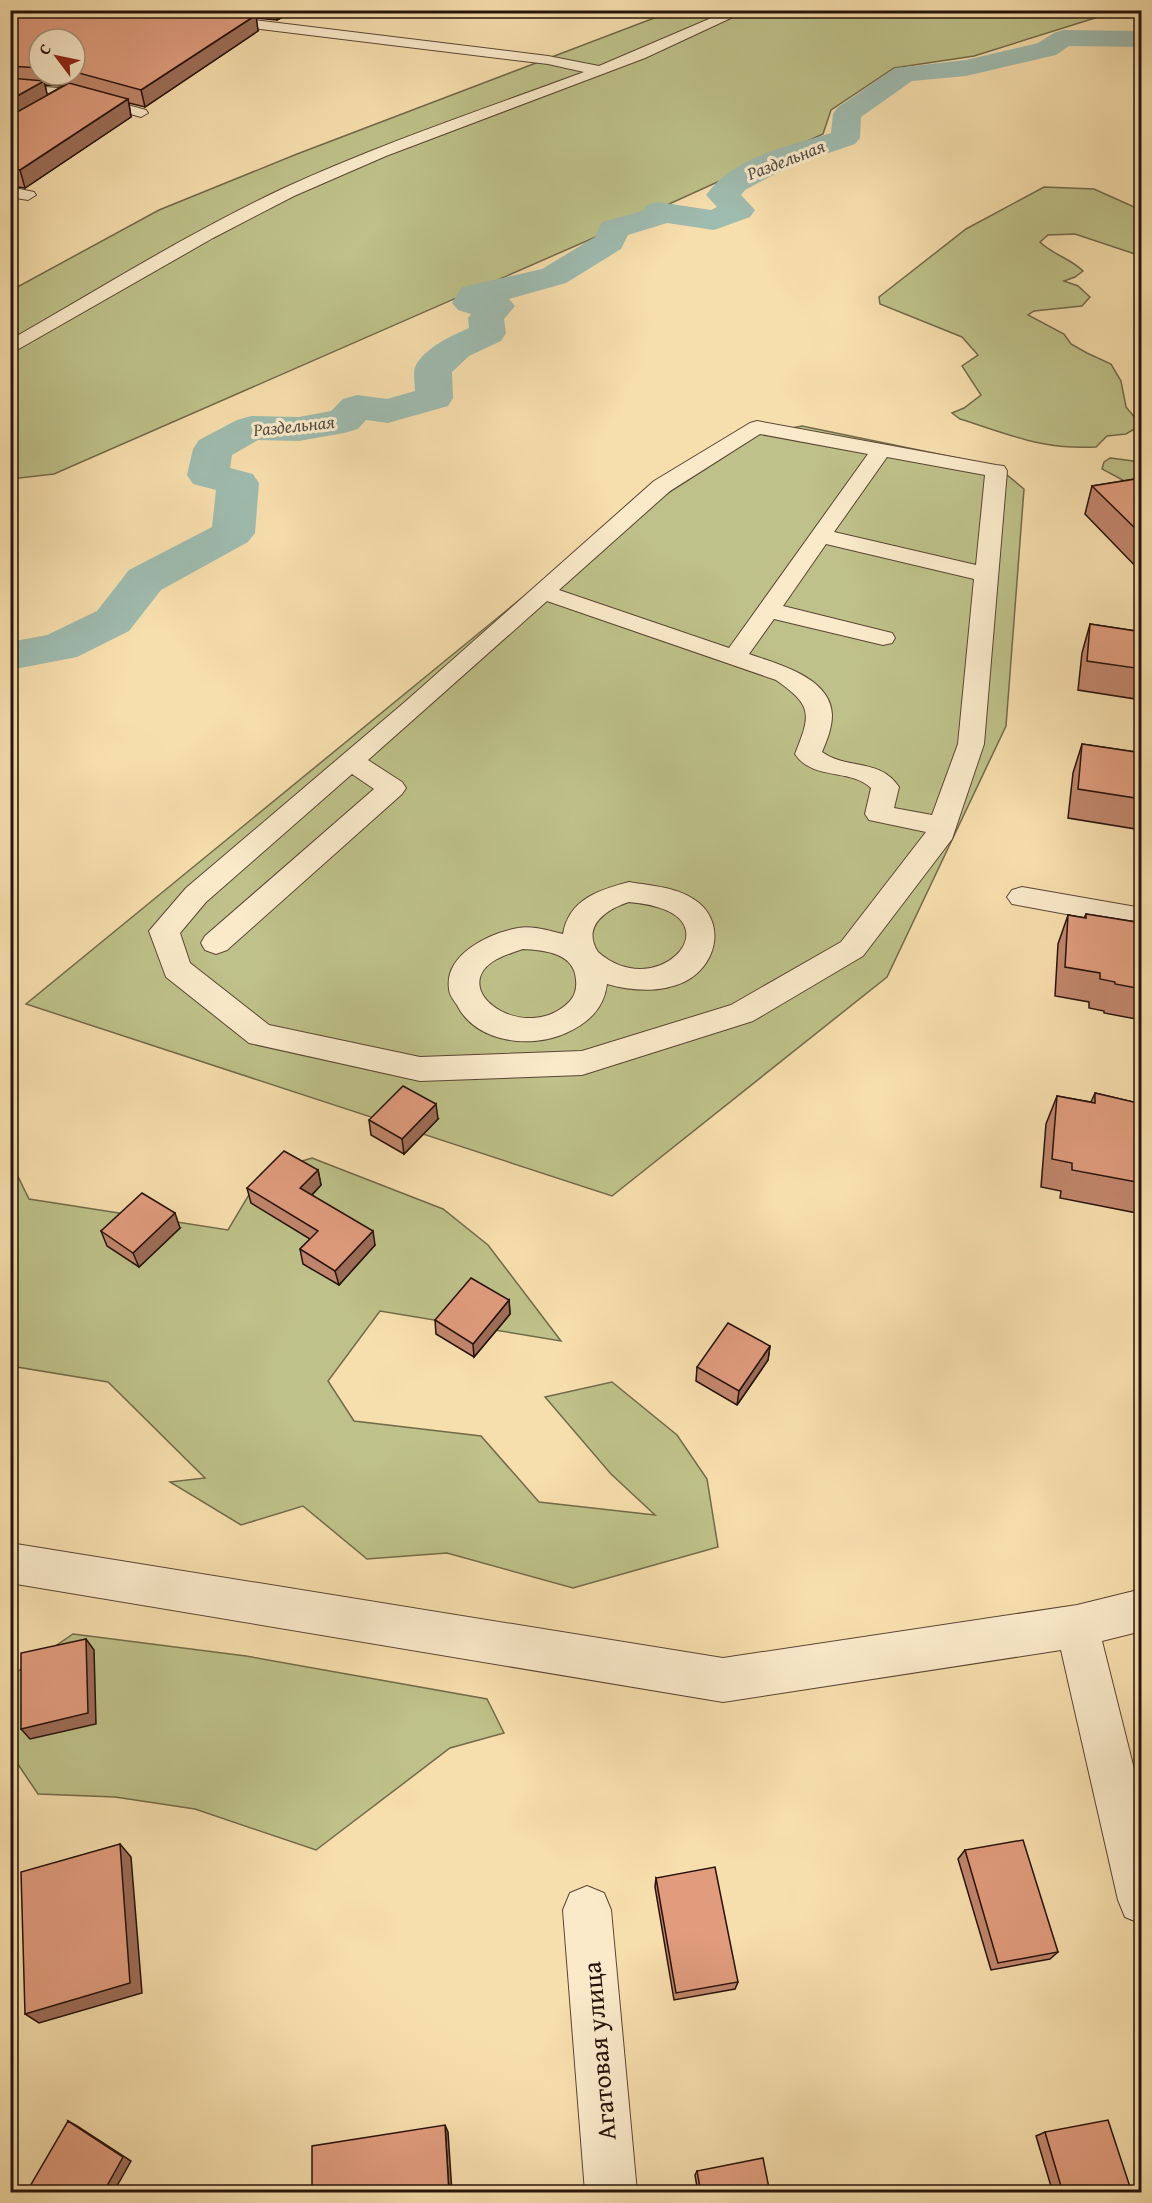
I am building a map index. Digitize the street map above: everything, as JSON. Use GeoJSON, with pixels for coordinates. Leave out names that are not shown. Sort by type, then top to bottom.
{"type":"FeatureCollection","features":[{"type":"Feature","properties":{"kind":"street"},"geometry":{"type":"LineString","coordinates":[[136,10],[548,60],[596,70]]}},
{"type":"Feature","properties":{"kind":"street"},"geometry":{"type":"LineString","coordinates":[[10,348],[253,210],[328,174],[596,70],[671,45],[742,10]]}},
{"type":"Feature","properties":{"kind":"street"},"geometry":{"type":"LineString","coordinates":[[10,88],[70,93],[141,113]]}},
{"type":"Feature","properties":{"kind":"street"},"geometry":{"type":"LineString","coordinates":[[50,106],[70,93]]}},
{"type":"Feature","properties":{"kind":"street"},"geometry":{"type":"LineString","coordinates":[[10,192],[28,195]]}},
{"type":"Feature","properties":{"kind":"street"},"geometry":{"type":"LineString","coordinates":[[757,427],[881,450],[996,471],[971,744],[938,839],[852,949],[742,1013],[582,1063],[420,1069],[260,1035],[177,969],[164,931],[196,895],[351,762],[662,486],[757,427]]}},
{"type":"Feature","properties":{"kind":"street"},"geometry":{"type":"LineString","coordinates":[[735,657],[881,450]]}},
{"type":"Feature","properties":{"kind":"street"},"geometry":{"type":"LineString","coordinates":[[821,536],[987,575]]}},
{"type":"Feature","properties":{"kind":"street"},"geometry":{"type":"LineString","coordinates":[[543,592],[785,675],[811,692],[821,713],[808,754],[818,764],[837,770],[869,773],[879,778],[885,787],[879,814],[942,826]]}},
{"type":"Feature","properties":{"kind":"street"},"geometry":{"type":"LineString","coordinates":[[768,610],[883,638]]}},
{"type":"Feature","properties":{"kind":"street"},"geometry":{"type":"LineString","coordinates":[[216,943],[392,788],[351,762]]}},
{"type":"Feature","properties":{"kind":"street"},"geometry":{"type":"LineString","coordinates":[[1022,897],[1142,918]]}},
{"type":"Feature","properties":{"kind":"street"},"geometry":{"type":"LineString","coordinates":[[10,1563],[723,1680],[1077,1626],[1142,1610]]}},
{"type":"Feature","properties":{"kind":"street"},"geometry":{"type":"LineString","coordinates":[[1077,1626],[1142,1900]]}},
{"type":"Feature","properties":{"kind":"street","name":"Агатовая улица"},"geometry":{"type":"LineString","coordinates":[[587,1911],[611,2193]]}},
{"type":"Feature","properties":{"kind":"green space"},"geometry":{"type":"Polygon","coordinates":[[[654,11],[1111,11],[974,56],[894,68],[831,110],[823,134],[614,229],[54,474],[11,479],[10,291],[159,210],[297,154],[670,12],[654,11]]]}},
{"type":"Feature","properties":{"kind":"green space"},"geometry":{"type":"Polygon","coordinates":[[[1044,187],[1094,189],[1141,210],[1141,256],[1075,234],[1048,235],[1040,242],[1083,271],[1064,281],[1078,286],[1090,297],[1082,306],[1034,311],[1028,315],[1064,334],[1071,344],[1111,364],[1121,381],[1126,407],[1141,425],[1126,434],[1107,436],[1096,447],[1043,444],[960,419],[952,413],[964,408],[981,395],[962,366],[978,355],[962,337],[880,304],[879,297],[966,229],[1044,187]]]}},
{"type":"Feature","properties":{"kind":"green space"},"geometry":{"type":"Polygon","coordinates":[[[802,426],[996,466],[1024,489],[1006,726],[887,977],[612,1196],[26,1004],[584,547],[760,434],[802,426]]]}},
{"type":"Feature","properties":{"kind":"green space"},"geometry":{"type":"Polygon","coordinates":[[[1110,458],[1141,462],[1141,490],[1102,469],[1104,462],[1110,458]]]}},
{"type":"Feature","properties":{"kind":"green space"},"geometry":{"type":"Polygon","coordinates":[[[312,1158],[443,1209],[488,1245],[561,1341],[380,1311],[328,1381],[354,1421],[481,1436],[539,1502],[655,1515],[611,1474],[545,1397],[612,1382],[677,1435],[707,1479],[718,1547],[573,1588],[447,1553],[367,1559],[303,1506],[241,1525],[170,1482],[205,1478],[108,1382],[11,1366],[10,1160],[29,1199],[228,1230],[262,1173],[312,1158]]]}},
{"type":"Feature","properties":{"kind":"green space"},"geometry":{"type":"Polygon","coordinates":[[[73,1634],[246,1656],[487,1699],[504,1733],[450,1748],[316,1850],[195,1809],[115,1797],[38,1794],[11,1754],[10,1683],[17,1672],[73,1634]]]}},
{"type":"Feature","properties":{"kind":"building"},"geometry":{"type":"Polygon","coordinates":[[[10,10],[219,10],[256,15],[141,90],[87,75],[87,27],[27,27],[27,67],[10,66],[10,10]]]}},
{"type":"Feature","properties":{"kind":"building"},"geometry":{"type":"Polygon","coordinates":[[[10,78],[27,80],[27,87],[33,87],[10,100],[10,78]]]}},
{"type":"Feature","properties":{"kind":"building"},"geometry":{"type":"Polygon","coordinates":[[[62,87],[84,87],[128,99],[20,170],[10,168],[10,116],[62,87]]]}},
{"type":"Feature","properties":{"kind":"building"},"geometry":{"type":"Polygon","coordinates":[[[1142,478],[1142,535],[1092,486],[1142,478]]]}},
{"type":"Feature","properties":{"kind":"building"},"geometry":{"type":"Polygon","coordinates":[[[1090,624],[1142,632],[1142,669],[1087,661],[1090,624]]]}},
{"type":"Feature","properties":{"kind":"building"},"geometry":{"type":"Polygon","coordinates":[[[1082,744],[1142,753],[1142,799],[1078,789],[1082,744]]]}},
{"type":"Feature","properties":{"kind":"building"},"geometry":{"type":"Polygon","coordinates":[[[1086,914],[1142,923],[1142,989],[1100,979],[1100,973],[1065,967],[1068,915],[1086,918],[1086,914]]]}},
{"type":"Feature","properties":{"kind":"building"},"geometry":{"type":"Polygon","coordinates":[[[403,1086],[436,1104],[402,1139],[369,1120],[403,1086]]]}},
{"type":"Feature","properties":{"kind":"building"},"geometry":{"type":"Polygon","coordinates":[[[1095,1093],[1142,1104],[1142,1183],[1072,1170],[1072,1163],[1052,1159],[1057,1096],[1095,1103],[1095,1093]]]}},
{"type":"Feature","properties":{"kind":"building"},"geometry":{"type":"Polygon","coordinates":[[[284,1151],[318,1170],[300,1188],[373,1231],[335,1271],[300,1249],[318,1231],[247,1188],[284,1151]]]}},
{"type":"Feature","properties":{"kind":"building"},"geometry":{"type":"Polygon","coordinates":[[[142,1193],[175,1213],[133,1253],[101,1231],[142,1193]]]}},
{"type":"Feature","properties":{"kind":"building"},"geometry":{"type":"Polygon","coordinates":[[[471,1278],[509,1300],[473,1344],[435,1320],[471,1278]]]}},
{"type":"Feature","properties":{"kind":"building"},"geometry":{"type":"Polygon","coordinates":[[[728,1323],[770,1346],[739,1391],[697,1367],[728,1323]]]}},
{"type":"Feature","properties":{"kind":"building"},"geometry":{"type":"Polygon","coordinates":[[[86,1639],[88,1713],[21,1729],[21,1653],[86,1639]]]}},
{"type":"Feature","properties":{"kind":"building"},"geometry":{"type":"Polygon","coordinates":[[[1023,1840],[1058,1952],[998,1963],[965,1850],[1023,1840]]]}},
{"type":"Feature","properties":{"kind":"building"},"geometry":{"type":"Polygon","coordinates":[[[120,1844],[130,1983],[25,2014],[21,1872],[120,1844]]]}},
{"type":"Feature","properties":{"kind":"building"},"geometry":{"type":"Polygon","coordinates":[[[715,1867],[738,1982],[676,1993],[656,1878],[715,1867]]]}},
{"type":"Feature","properties":{"kind":"building"},"geometry":{"type":"Polygon","coordinates":[[[1108,2120],[1132,2193],[1063,2193],[1045,2132],[1108,2120]]]}},
{"type":"Feature","properties":{"kind":"building"},"geometry":{"type":"Polygon","coordinates":[[[68,2121],[123,2157],[103,2193],[26,2193],[68,2121]]]}},
{"type":"Feature","properties":{"kind":"building"},"geometry":{"type":"Polygon","coordinates":[[[445,2125],[449,2193],[312,2193],[312,2146],[445,2125]]]}},
{"type":"Feature","properties":{"kind":"building"},"geometry":{"type":"Polygon","coordinates":[[[763,2158],[770,2193],[701,2193],[697,2171],[763,2158]]]}},
{"type":"Feature","properties":{"kind":"waterway","name":"Раздельная"},"geometry":{"type":"LineString","coordinates":[[10,656],[60,647],[113,621],[145,580],[233,533],[238,483],[208,475],[213,449],[251,428],[299,429],[344,421],[357,407],[388,411],[434,398],[433,369],[456,348],[488,333],[486,318],[497,306],[470,303],[474,294],[506,289],[554,276],[609,242],[614,229],[654,218],[658,212],[714,220],[739,210],[722,195],[734,184],[748,174],[779,159],[845,138],[847,114],[905,74],[966,68],[1047,49],[1063,38],[1142,39]]}}]}
